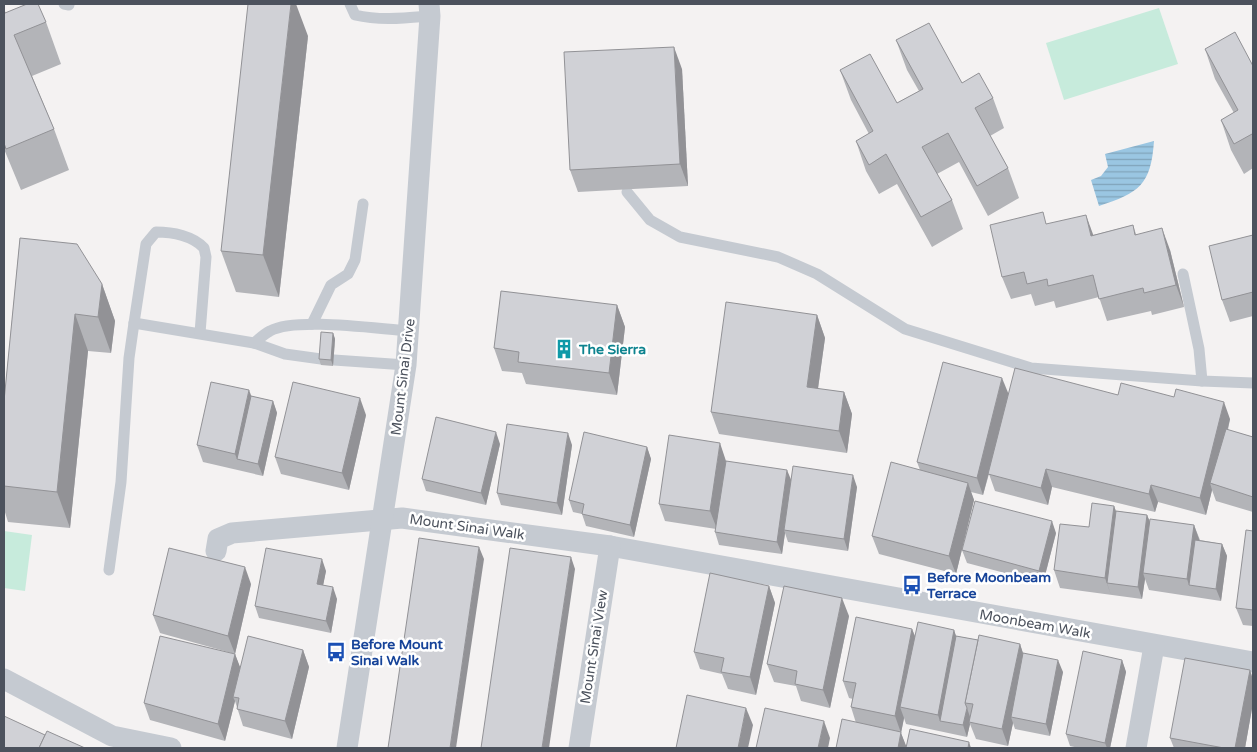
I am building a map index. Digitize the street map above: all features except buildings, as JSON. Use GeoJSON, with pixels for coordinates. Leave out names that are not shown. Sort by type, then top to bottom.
{"type":"FeatureCollection","features":[{"type":"Feature","properties":{"kind":"street","name":"Mount Sinai Drive"},"geometry":{"type":"LineString","coordinates":[[347,748],[383,521],[410,331],[430,10]]}},
{"type":"Feature","properties":{"kind":"street","name":"Mount Sinai Walk"},"geometry":{"type":"LineString","coordinates":[[216,551],[218,539],[232,532],[402,518],[610,546]]}},
{"type":"Feature","properties":{"kind":"street","name":"Moonbeam Walk"},"geometry":{"type":"LineString","coordinates":[[610,546],[1154,646],[1253,662]]}},
{"type":"Feature","properties":{"kind":"street","name":"Mount Sinai View"},"geometry":{"type":"LineString","coordinates":[[579,748],[610,546]]}},
{"type":"Feature","properties":{"kind":"street"},"geometry":{"type":"LineString","coordinates":[[1136,748],[1154,646]]}},
{"type":"Feature","properties":{"kind":"street"},"geometry":{"type":"LineString","coordinates":[[4,679],[112,736],[171,748]]}},
{"type":"Feature","properties":{"kind":"lane"},"geometry":{"type":"LineString","coordinates":[[350,4],[356,15],[364,17],[396,18],[430,10]]}},
{"type":"Feature","properties":{"kind":"lane"},"geometry":{"type":"LineString","coordinates":[[627,192],[650,220],[680,237],[786,261],[817,274],[905,329],[1032,368],[1253,383]]}},
{"type":"Feature","properties":{"kind":"lane"},"geometry":{"type":"LineString","coordinates":[[312,324],[331,285],[348,274],[355,260],[364,204]]}},
{"type":"Feature","properties":{"kind":"lane"},"geometry":{"type":"LineString","coordinates":[[108,570],[121,482],[129,358],[146,244],[156,232],[167,232],[190,238],[204,248],[206,257],[200,333]]}},
{"type":"Feature","properties":{"kind":"lane"},"geometry":{"type":"LineString","coordinates":[[1183,274],[1199,349],[1202,381]]}},
{"type":"Feature","properties":{"kind":"lane"},"geometry":{"type":"LineString","coordinates":[[134,323],[254,343],[285,354],[322,359]]}},
{"type":"Feature","properties":{"kind":"lane"},"geometry":{"type":"LineString","coordinates":[[254,343],[269,331],[277,328],[312,324],[410,331]]}},
{"type":"Feature","properties":{"kind":"lane"},"geometry":{"type":"LineString","coordinates":[[334,360],[406,365]]}},
{"type":"Feature","properties":{"kind":"green space"},"geometry":{"type":"Polygon","coordinates":[[[1159,8],[1178,64],[1064,100],[1046,43],[1159,8]]]}},
{"type":"Feature","properties":{"kind":"green space"},"geometry":{"type":"Polygon","coordinates":[[[4,531],[32,535],[25,591],[4,588],[4,531]]]}},
{"type":"Feature","properties":{"kind":"water"},"geometry":{"type":"Polygon","coordinates":[[[1154,141],[1150,168],[1140,185],[1124,197],[1099,206],[1091,180],[1101,176],[1108,167],[1105,154],[1154,141]]]}},
{"type":"Feature","properties":{"kind":"place","name":"The Sierra"},"geometry":{"type":"Point","coordinates":[564,349]}},
{"type":"Feature","properties":{"kind":"place","name":"Before Moonbeam Terrace"},"geometry":{"type":"Point","coordinates":[912,585]}},
{"type":"Feature","properties":{"kind":"place","name":"Before Mount Sinai Walk"},"geometry":{"type":"Point","coordinates":[336,652]}}]}
